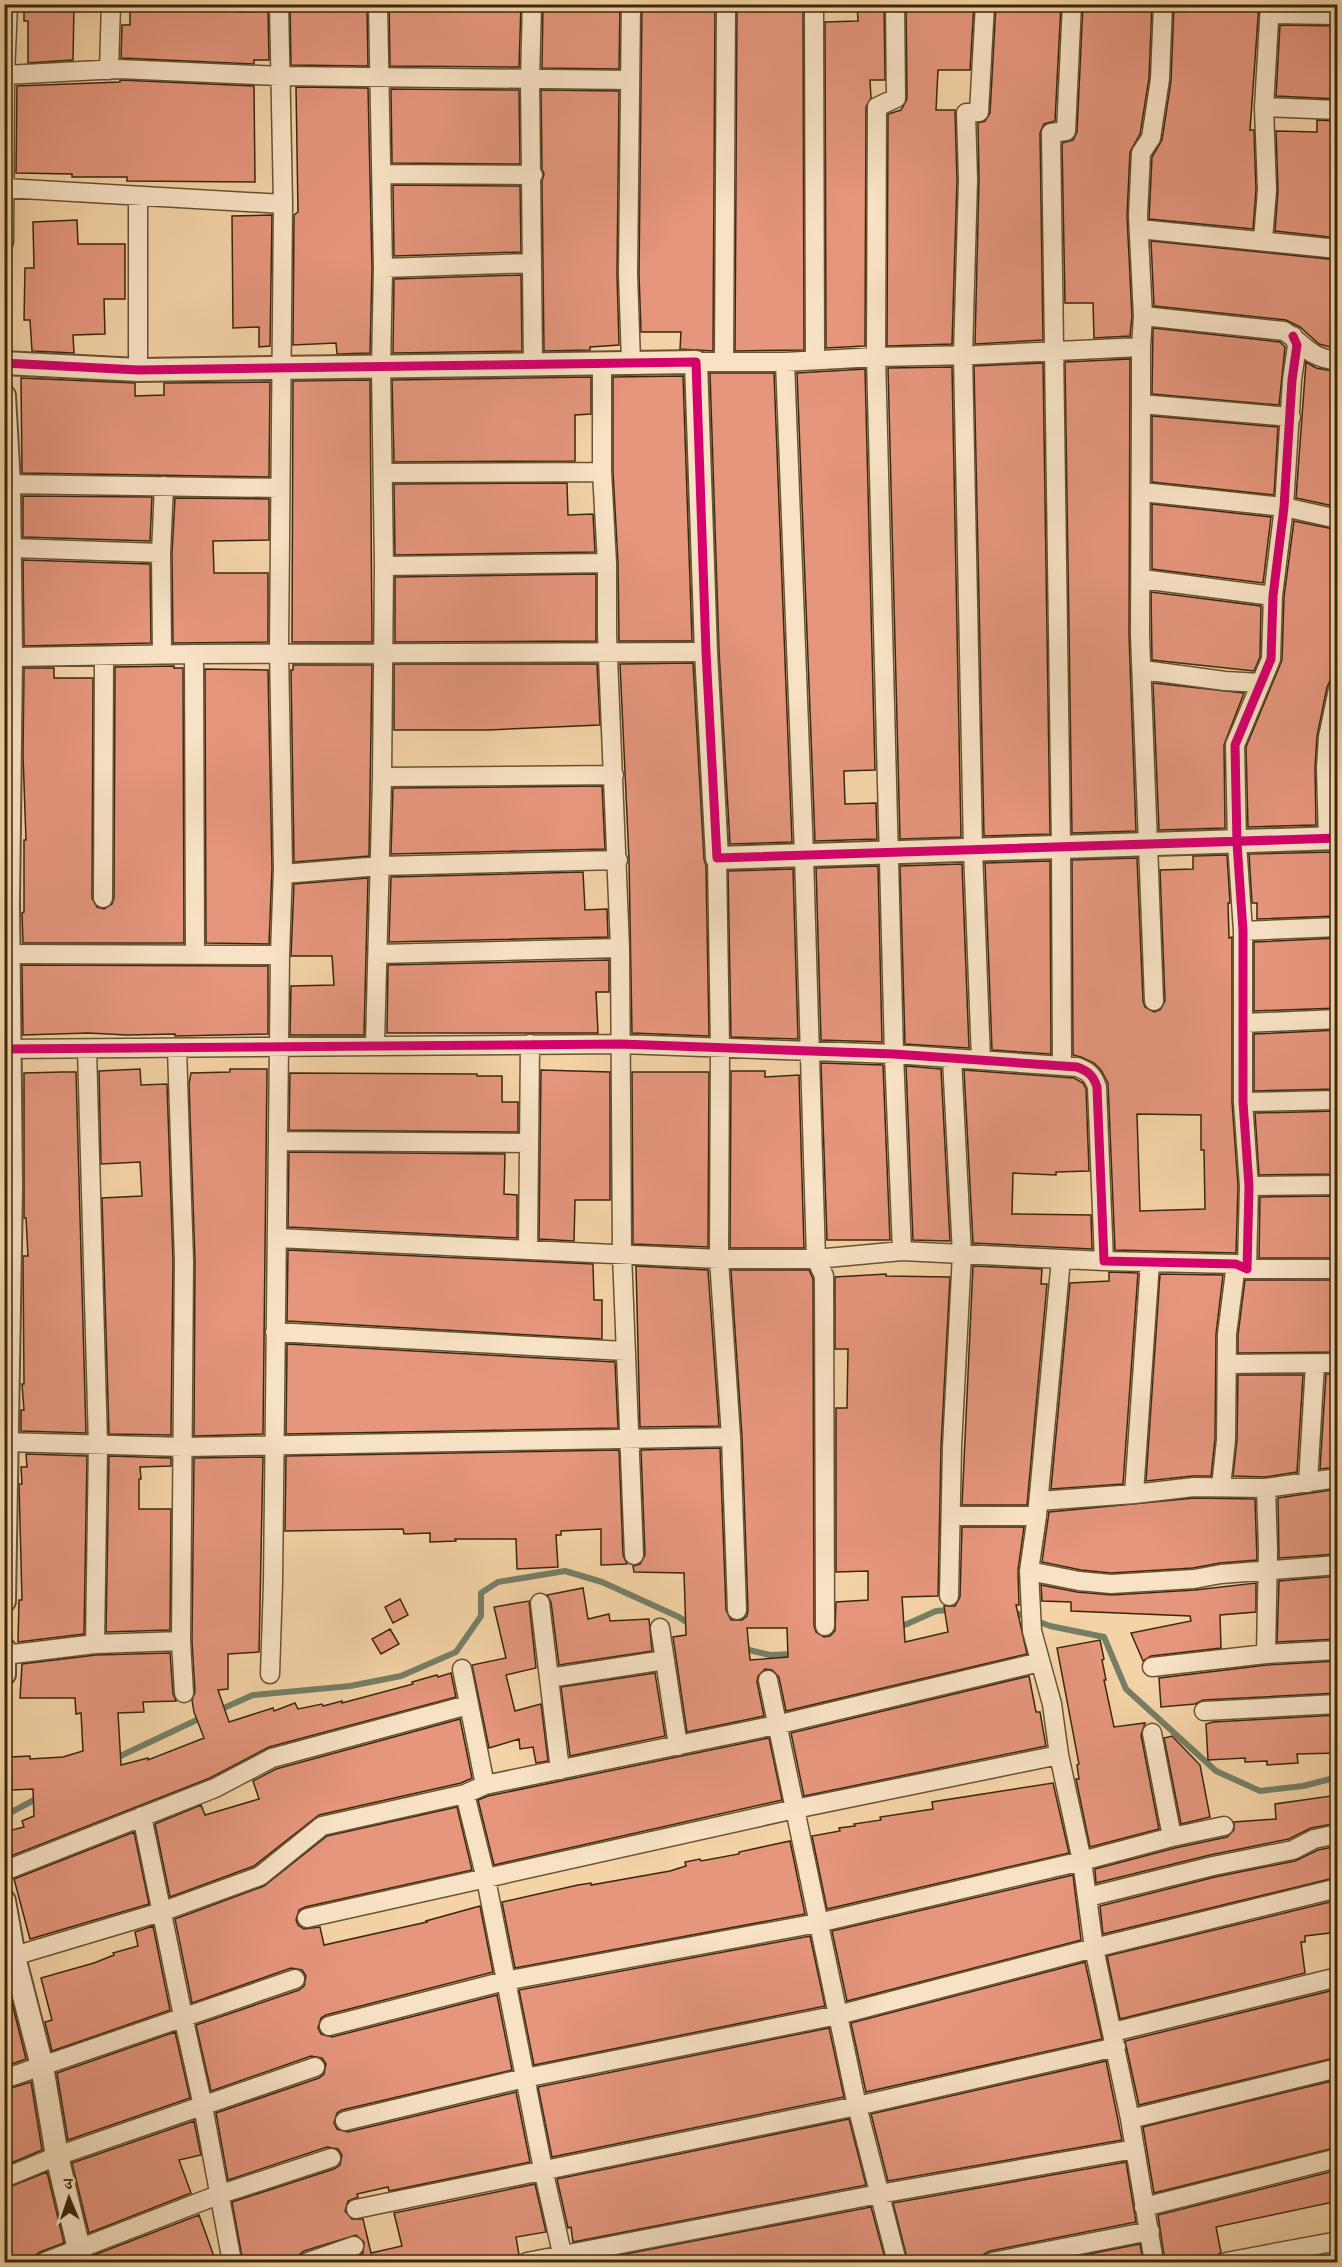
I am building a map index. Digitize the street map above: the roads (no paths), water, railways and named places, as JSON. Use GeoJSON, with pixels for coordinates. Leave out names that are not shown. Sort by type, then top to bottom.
{"type":"FeatureCollection","features":[{"type":"Feature","properties":{"kind":"street"},"geometry":{"type":"LineString","coordinates":[[4,243],[4,75],[8,4]]}},
{"type":"Feature","properties":{"kind":"street"},"geometry":{"type":"LineString","coordinates":[[109,70],[111,4]]}},
{"type":"Feature","properties":{"kind":"street"},"geometry":{"type":"LineString","coordinates":[[270,1674],[283,874],[279,654],[283,204],[279,4]]}},
{"type":"Feature","properties":{"kind":"street"},"geometry":{"type":"LineString","coordinates":[[375,1044],[382,777],[384,566],[381,368],[382,174],[378,4]]}},
{"type":"Feature","properties":{"kind":"street"},"geometry":{"type":"LineString","coordinates":[[532,4],[530,79],[533,175],[533,364]]}},
{"type":"Feature","properties":{"kind":"street"},"geometry":{"type":"LineString","coordinates":[[631,4],[628,274],[631,362]]}},
{"type":"Feature","properties":{"kind":"street"},"geometry":{"type":"LineString","coordinates":[[724,362],[726,4]]}},
{"type":"Feature","properties":{"kind":"street"},"geometry":{"type":"LineString","coordinates":[[814,4],[815,360]]}},
{"type":"Feature","properties":{"kind":"street"},"geometry":{"type":"LineString","coordinates":[[895,4],[896,98],[877,107],[876,357],[894,1054],[902,1251]]}},
{"type":"Feature","properties":{"kind":"street"},"geometry":{"type":"LineString","coordinates":[[981,1060],[973,850],[963,356],[968,180],[966,113],[979,112],[985,4]]}},
{"type":"Feature","properties":{"kind":"street"},"geometry":{"type":"LineString","coordinates":[[1062,1066],[1051,133],[1066,131],[1072,4]]}},
{"type":"Feature","properties":{"kind":"street"},"geometry":{"type":"LineString","coordinates":[[1154,1001],[1140,635],[1143,316],[1138,216],[1141,153],[1151,138],[1160,79],[1162,4]]}},
{"type":"Feature","properties":{"kind":"street"},"geometry":{"type":"LineString","coordinates":[[1263,240],[1267,190],[1264,107],[1270,9],[1338,15]]}},
{"type":"Feature","properties":{"kind":"street"},"geometry":{"type":"LineString","coordinates":[[4,75],[109,70],[280,76],[629,80]]}},
{"type":"Feature","properties":{"kind":"street"},"geometry":{"type":"LineString","coordinates":[[1264,107],[1338,110]]}},
{"type":"Feature","properties":{"kind":"street"},"geometry":{"type":"LineString","coordinates":[[382,174],[533,175]]}},
{"type":"Feature","properties":{"kind":"street"},"geometry":{"type":"LineString","coordinates":[[5,188],[283,204]]}},
{"type":"Feature","properties":{"kind":"street"},"geometry":{"type":"LineString","coordinates":[[138,196],[138,370]]}},
{"type":"Feature","properties":{"kind":"street"},"geometry":{"type":"LineString","coordinates":[[1139,229],[1338,249]]}},
{"type":"Feature","properties":{"kind":"street"},"geometry":{"type":"LineString","coordinates":[[383,268],[532,263]]}},
{"type":"Feature","properties":{"kind":"street"},"geometry":{"type":"LineString","coordinates":[[1143,316],[1284,331],[1293,336],[1312,355],[1338,361]]}},
{"type":"Feature","properties":{"kind":"street"},"geometry":{"type":"LineString","coordinates":[[1221,1488],[1226,1440],[1227,1334],[1242,1267],[1249,1186],[1243,1102],[1244,931],[1235,745],[1271,659],[1273,596],[1284,507],[1292,380],[1297,345],[1293,336]]}},
{"type":"Feature","properties":{"kind":"street"},"geometry":{"type":"LineString","coordinates":[[4,363],[138,370],[282,370],[602,362],[785,362],[1141,347]]}},
{"type":"Feature","properties":{"kind":"street"},"geometry":{"type":"LineString","coordinates":[[602,362],[602,472],[607,563],[607,652],[618,860],[620,948],[622,1254],[634,1555]]}},
{"type":"Feature","properties":{"kind":"street"},"geometry":{"type":"LineString","coordinates":[[696,362],[706,652],[717,858],[720,1259],[731,1437],[737,1610]]}},
{"type":"Feature","properties":{"kind":"street"},"geometry":{"type":"LineString","coordinates":[[785,362],[804,855],[808,1052],[816,1259],[824,1276],[825,1626]]}},
{"type":"Feature","properties":{"kind":"street"},"geometry":{"type":"LineString","coordinates":[[4,396],[10,548],[11,657],[6,1049],[8,1187],[4,1601]]}},
{"type":"Feature","properties":{"kind":"street"},"geometry":{"type":"LineString","coordinates":[[1141,404],[1291,417]]}},
{"type":"Feature","properties":{"kind":"street"},"geometry":{"type":"LineString","coordinates":[[383,473],[602,472]]}},
{"type":"Feature","properties":{"kind":"street"},"geometry":{"type":"LineString","coordinates":[[7,484],[280,488]]}},
{"type":"Feature","properties":{"kind":"street"},"geometry":{"type":"LineString","coordinates":[[162,654],[164,486]]}},
{"type":"Feature","properties":{"kind":"street"},"geometry":{"type":"LineString","coordinates":[[1143,492],[1284,507],[1338,519]]}},
{"type":"Feature","properties":{"kind":"street"},"geometry":{"type":"LineString","coordinates":[[10,548],[162,553]]}},
{"type":"Feature","properties":{"kind":"street"},"geometry":{"type":"LineString","coordinates":[[384,566],[607,563]]}},
{"type":"Feature","properties":{"kind":"street"},"geometry":{"type":"LineString","coordinates":[[1142,579],[1273,596]]}},
{"type":"Feature","properties":{"kind":"street"},"geometry":{"type":"LineString","coordinates":[[11,657],[104,657],[162,654],[706,652]]}},
{"type":"Feature","properties":{"kind":"street"},"geometry":{"type":"LineString","coordinates":[[194,654],[195,954]]}},
{"type":"Feature","properties":{"kind":"street"},"geometry":{"type":"LineString","coordinates":[[103,898],[104,657]]}},
{"type":"Feature","properties":{"kind":"street"},"geometry":{"type":"LineString","coordinates":[[1143,670],[1225,681],[1261,683]]}},
{"type":"Feature","properties":{"kind":"street"},"geometry":{"type":"LineString","coordinates":[[717,858],[1061,846],[1238,843],[1333,838],[1326,768],[1328,737],[1338,688]]}},
{"type":"Feature","properties":{"kind":"street"},"geometry":{"type":"LineString","coordinates":[[382,777],[614,775]]}},
{"type":"Feature","properties":{"kind":"street"},"geometry":{"type":"LineString","coordinates":[[283,874],[380,866],[618,860]]}},
{"type":"Feature","properties":{"kind":"street"},"geometry":{"type":"LineString","coordinates":[[1244,931],[1338,927]]}},
{"type":"Feature","properties":{"kind":"street"},"geometry":{"type":"LineString","coordinates":[[378,954],[620,948]]}},
{"type":"Feature","properties":{"kind":"street"},"geometry":{"type":"LineString","coordinates":[[8,954],[280,955]]}},
{"type":"Feature","properties":{"kind":"street"},"geometry":{"type":"LineString","coordinates":[[1244,1023],[1338,1018]]}},
{"type":"Feature","properties":{"kind":"street"},"geometry":{"type":"LineString","coordinates":[[6,1049],[177,1049],[375,1044],[621,1044],[894,1054],[1062,1066],[1086,1070],[1093,1076],[1097,1087],[1104,1261]]}},
{"type":"Feature","properties":{"kind":"street"},"geometry":{"type":"LineString","coordinates":[[528,1250],[531,1044]]}},
{"type":"Feature","properties":{"kind":"street"},"geometry":{"type":"LineString","coordinates":[[87,1049],[98,1444],[95,1644]]}},
{"type":"Feature","properties":{"kind":"street"},"geometry":{"type":"LineString","coordinates":[[177,1049],[184,1261],[181,1641],[184,1694]]}},
{"type":"Feature","properties":{"kind":"street"},"geometry":{"type":"LineString","coordinates":[[949,1596],[962,1254],[952,1059]]}},
{"type":"Feature","properties":{"kind":"street"},"geometry":{"type":"LineString","coordinates":[[1243,1102],[1338,1100]]}},
{"type":"Feature","properties":{"kind":"street"},"geometry":{"type":"LineString","coordinates":[[278,1141],[529,1143]]}},
{"type":"Feature","properties":{"kind":"street"},"geometry":{"type":"LineString","coordinates":[[1249,1186],[1338,1185]]}},
{"type":"Feature","properties":{"kind":"street"},"geometry":{"type":"LineString","coordinates":[[277,1238],[720,1259],[816,1259],[902,1251],[1242,1267],[1338,1269]]}},
{"type":"Feature","properties":{"kind":"street"},"geometry":{"type":"LineString","coordinates":[[1061,1259],[1038,1508],[1029,1571],[1032,1631],[1052,1704],[1059,1755],[1082,1861],[1094,1948],[1130,2119],[1154,2262]]}},
{"type":"Feature","properties":{"kind":"street"},"geometry":{"type":"LineString","coordinates":[[1134,1494],[1150,1262]]}},
{"type":"Feature","properties":{"kind":"street"},"geometry":{"type":"LineString","coordinates":[[275,1332],[625,1351]]}},
{"type":"Feature","properties":{"kind":"street"},"geometry":{"type":"LineString","coordinates":[[1227,1364],[1338,1363]]}},
{"type":"Feature","properties":{"kind":"street"},"geometry":{"type":"LineString","coordinates":[[1308,1483],[1315,1364]]}},
{"type":"Feature","properties":{"kind":"street"},"geometry":{"type":"LineString","coordinates":[[5,1442],[184,1447],[731,1437]]}},
{"type":"Feature","properties":{"kind":"street"},"geometry":{"type":"LineString","coordinates":[[951,1516],[1038,1508],[1194,1487],[1266,1488],[1338,1478]]}},
{"type":"Feature","properties":{"kind":"street"},"geometry":{"type":"LineString","coordinates":[[1266,1488],[1266,1654]]}},
{"type":"Feature","properties":{"kind":"street"},"geometry":{"type":"LineString","coordinates":[[1029,1571],[1078,1581],[1111,1584],[1338,1565]]}},
{"type":"Feature","properties":{"kind":"street"},"geometry":{"type":"LineString","coordinates":[[540,1603],[560,1770]]}},
{"type":"Feature","properties":{"kind":"street"},"geometry":{"type":"LineString","coordinates":[[660,1628],[678,1746]]}},
{"type":"Feature","properties":{"kind":"street"},"geometry":{"type":"LineString","coordinates":[[5,1659],[95,1644],[181,1641]]}},
{"type":"Feature","properties":{"kind":"street"},"geometry":{"type":"LineString","coordinates":[[1152,1667],[1266,1654],[1338,1650]]}},
{"type":"Feature","properties":{"kind":"street"},"geometry":{"type":"LineString","coordinates":[[549,1678],[665,1660]]}},
{"type":"Feature","properties":{"kind":"street"},"geometry":{"type":"LineString","coordinates":[[9,1958],[161,1912],[260,1876],[322,1826],[465,1794],[485,1785],[776,1725],[1040,1662]]}},
{"type":"Feature","properties":{"kind":"street"},"geometry":{"type":"LineString","coordinates":[[462,1669],[485,1785]]}},
{"type":"Feature","properties":{"kind":"street"},"geometry":{"type":"LineString","coordinates":[[768,1680],[857,2106],[897,2262]]}},
{"type":"Feature","properties":{"kind":"street"},"geometry":{"type":"LineString","coordinates":[[1204,1711],[1338,1704]]}},
{"type":"Feature","properties":{"kind":"street"},"geometry":{"type":"LineString","coordinates":[[4,1871],[215,1788],[272,1758],[468,1705]]}},
{"type":"Feature","properties":{"kind":"street"},"geometry":{"type":"LineString","coordinates":[[1152,1733],[1172,1837]]}},
{"type":"Feature","properties":{"kind":"street"},"geometry":{"type":"LineString","coordinates":[[307,1918],[795,1809],[1059,1755]]}},
{"type":"Feature","properties":{"kind":"street"},"geometry":{"type":"LineString","coordinates":[[465,1794],[486,1879],[543,2169],[563,2258]]}},
{"type":"Feature","properties":{"kind":"street"},"geometry":{"type":"LineString","coordinates":[[142,1816],[203,2106],[232,2262]]}},
{"type":"Feature","properties":{"kind":"street"},"geometry":{"type":"LineString","coordinates":[[329,2026],[505,1981],[818,1923],[1224,1826]]}},
{"type":"Feature","properties":{"kind":"street"},"geometry":{"type":"LineString","coordinates":[[1088,1897],[1213,1866],[1293,1850],[1314,1839],[1338,1834]]}},
{"type":"Feature","properties":{"kind":"street"},"geometry":{"type":"LineString","coordinates":[[345,2121],[525,2078],[838,2015],[1094,1948],[1338,1888]]}},
{"type":"Feature","properties":{"kind":"street"},"geometry":{"type":"LineString","coordinates":[[4,1901],[9,1958],[42,2066],[57,2156],[81,2256]]}},
{"type":"Feature","properties":{"kind":"street"},"geometry":{"type":"LineString","coordinates":[[356,2209],[857,2106],[1114,2040],[1338,1977]]}},
{"type":"Feature","properties":{"kind":"street"},"geometry":{"type":"LineString","coordinates":[[4,2079],[295,1979]]}},
{"type":"Feature","properties":{"kind":"street"},"geometry":{"type":"LineString","coordinates":[[4,2178],[57,2156],[315,2067]]}},
{"type":"Feature","properties":{"kind":"street"},"geometry":{"type":"LineString","coordinates":[[1130,2119],[1338,2068]]}},
{"type":"Feature","properties":{"kind":"street"},"geometry":{"type":"LineString","coordinates":[[527,2262],[563,2258],[879,2194],[1135,2149]]}},
{"type":"Feature","properties":{"kind":"street"},"geometry":{"type":"LineString","coordinates":[[45,2262],[81,2256],[218,2195],[331,2158]]}},
{"type":"Feature","properties":{"kind":"street"},"geometry":{"type":"LineString","coordinates":[[1144,2207],[1338,2158]]}},
{"type":"Feature","properties":{"kind":"street"},"geometry":{"type":"LineString","coordinates":[[992,2262],[1150,2231]]}},
{"type":"Feature","properties":{"kind":"street"},"geometry":{"type":"LineString","coordinates":[[1226,2262],[1338,2241]]}},
{"type":"Feature","properties":{"kind":"street"},"geometry":{"type":"LineString","coordinates":[[308,2262],[354,2246]]}},
{"type":"Feature","properties":{"kind":"waterway"},"geometry":{"type":"LineString","coordinates":[[217,1711],[253,1695],[350,1686],[401,1676],[456,1652],[481,1616],[481,1593],[498,1582],[565,1571],[602,1582],[679,1617],[692,1626]]}},
{"type":"Feature","properties":{"kind":"waterway"},"geometry":{"type":"LineString","coordinates":[[898,1628],[936,1611],[950,1610]]}},
{"type":"Feature","properties":{"kind":"waterway"},"geometry":{"type":"LineString","coordinates":[[1011,1611],[1050,1626],[1104,1637],[1126,1689],[1216,1771],[1260,1791],[1303,1786],[1338,1777]]}},
{"type":"Feature","properties":{"kind":"waterway"},"geometry":{"type":"LineString","coordinates":[[741,1648],[770,1655],[793,1654]]}},
{"type":"Feature","properties":{"kind":"waterway"},"geometry":{"type":"LineString","coordinates":[[114,1759],[203,1717]]}},
{"type":"Feature","properties":{"kind":"waterway"},"geometry":{"type":"LineString","coordinates":[[4,1816],[38,1798]]}}]}
